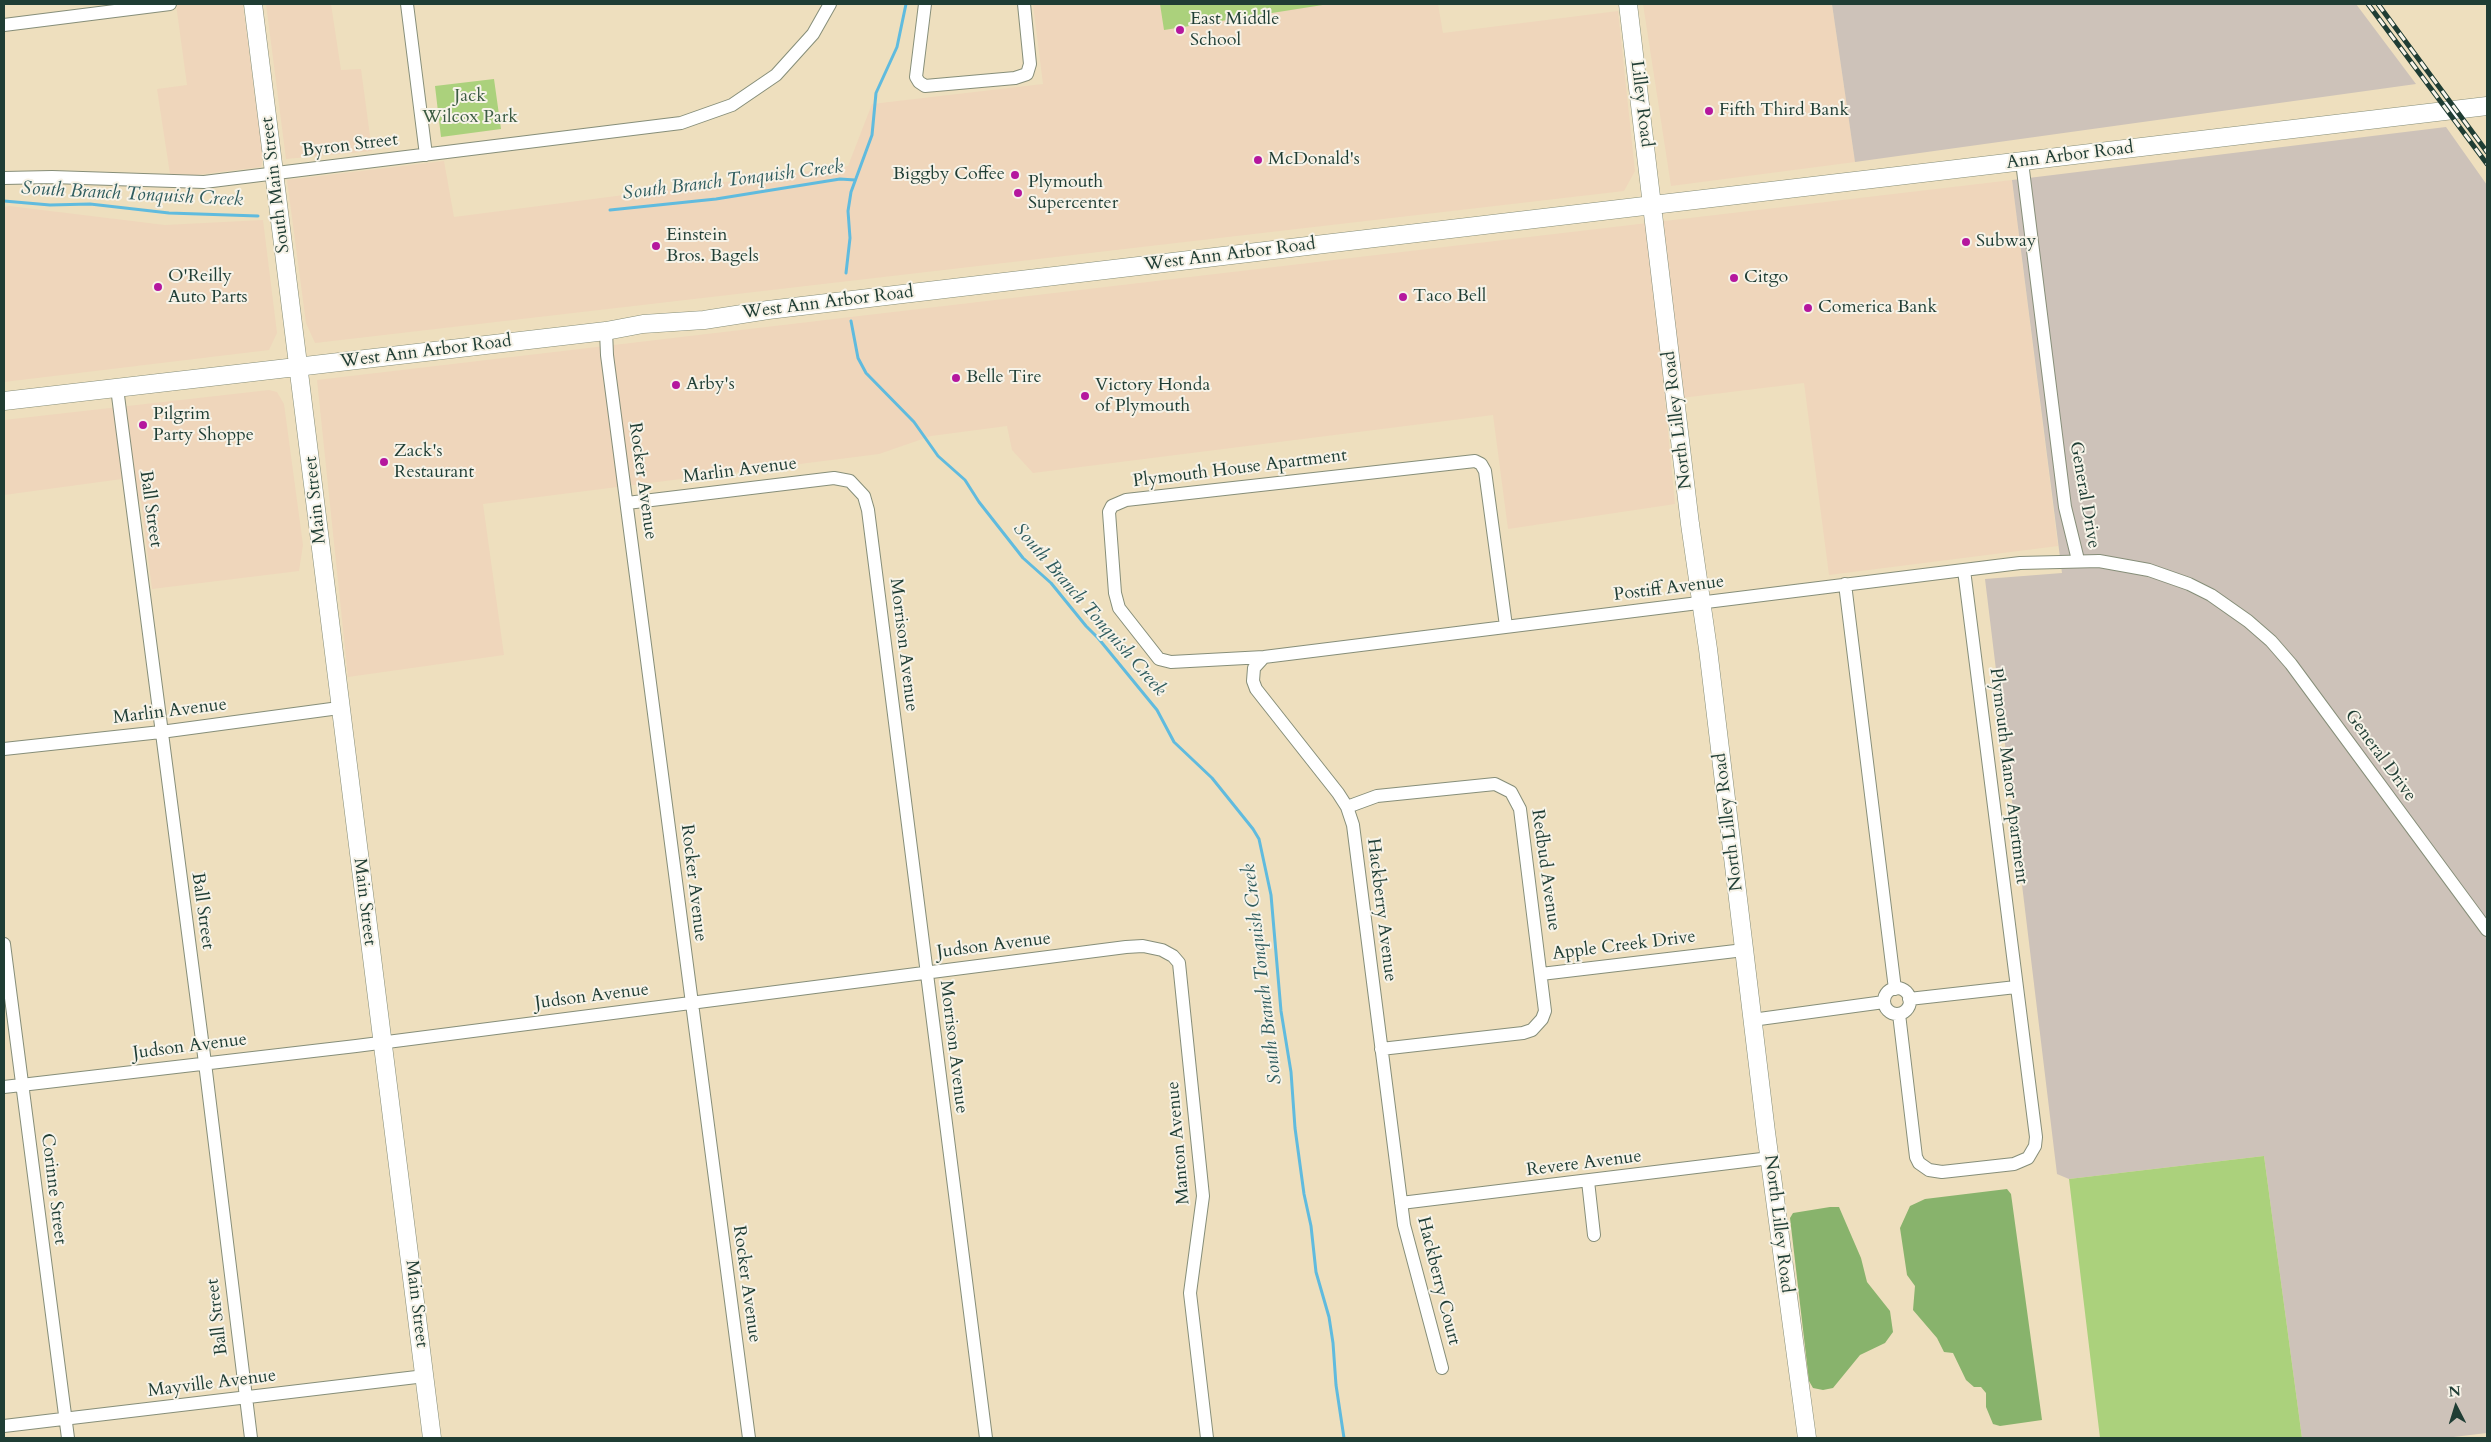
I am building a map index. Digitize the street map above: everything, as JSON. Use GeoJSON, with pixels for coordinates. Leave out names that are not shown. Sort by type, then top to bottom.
{"type":"FeatureCollection","features":[{"type":"Feature","properties":{"kind":"main road","name":"South Main Street"},"geometry":{"type":"LineString","coordinates":[[253,4],[300,366]]}},
{"type":"Feature","properties":{"kind":"main road","name":"Lilley Road"},"geometry":{"type":"LineString","coordinates":[[1628,4],[1652,205]]}},
{"type":"Feature","properties":{"kind":"main road","name":"Ann Arbor Road"},"geometry":{"type":"LineString","coordinates":[[1652,205],[2487,106]]}},
{"type":"Feature","properties":{"kind":"main road","name":"West Ann Arbor Road"},"geometry":{"type":"LineString","coordinates":[[4,401],[606,331],[643,324],[704,320],[864,298],[1652,205]]}},
{"type":"Feature","properties":{"kind":"main road","name":"North Lilley Road"},"geometry":{"type":"LineString","coordinates":[[1652,205],[1752,1020],[1807,1438]]}},
{"type":"Feature","properties":{"kind":"main road","name":"Main Street"},"geometry":{"type":"LineString","coordinates":[[300,366],[340,708],[432,1438]]}},
{"type":"Feature","properties":{"kind":"street"},"geometry":{"type":"LineString","coordinates":[[4,25],[170,4]]}},
{"type":"Feature","properties":{"kind":"street"},"geometry":{"type":"LineString","coordinates":[[407,4],[426,155]]}},
{"type":"Feature","properties":{"kind":"street","name":"Byron Street"},"geometry":{"type":"LineString","coordinates":[[4,178],[43,177],[181,182],[274,174],[666,126],[717,112],[755,92],[776,75],[813,34],[830,4]]}},
{"type":"Feature","properties":{"kind":"street"},"geometry":{"type":"LineString","coordinates":[[925,4],[916,77],[925,86],[1015,78],[1026,74],[1030,64],[1024,4]]}},
{"type":"Feature","properties":{"kind":"street","name":"General Drive"},"geometry":{"type":"LineString","coordinates":[[2022,162],[2065,507],[2078,560],[2126,564],[2167,575],[2211,595],[2248,620],[2291,664],[2487,930]]}},
{"type":"Feature","properties":{"kind":"street","name":"Rocker Avenue"},"geometry":{"type":"LineString","coordinates":[[606,331],[607,355],[628,503],[691,1002],[749,1438]]}},
{"type":"Feature","properties":{"kind":"street","name":"Ball Street"},"geometry":{"type":"LineString","coordinates":[[117,388],[205,1063],[250,1438]]}},
{"type":"Feature","properties":{"kind":"street","name":"Plymouth House Apartment"},"geometry":{"type":"LineString","coordinates":[[1264,657],[1171,662],[1159,659],[1119,608],[1116,601],[1109,519],[1112,506],[1126,500],[1475,461],[1481,464],[1486,478],[1506,626]]}},
{"type":"Feature","properties":{"kind":"street","name":"Marlin Avenue"},"geometry":{"type":"LineString","coordinates":[[628,503],[834,478],[845,479],[856,485]]}},
{"type":"Feature","properties":{"kind":"street","name":"Morrison Avenue"},"geometry":{"type":"LineString","coordinates":[[856,485],[864,496],[868,510],[986,1438]]}},
{"type":"Feature","properties":{"kind":"street","name":"Postiff Avenue"},"geometry":{"type":"LineString","coordinates":[[1264,657],[1845,584],[1964,570],[2078,560]]}},
{"type":"Feature","properties":{"kind":"street","name":"Plymouth Manor Apartment"},"geometry":{"type":"LineString","coordinates":[[1898,1014],[1916,1157],[1919,1163],[1929,1170],[1942,1172],[2014,1164],[2032,1154],[2036,1137],[1964,570]]}},
{"type":"Feature","properties":{"kind":"street"},"geometry":{"type":"LineString","coordinates":[[1845,584],[1895,988]]}},
{"type":"Feature","properties":{"kind":"street","name":"Hackberry Avenue"},"geometry":{"type":"LineString","coordinates":[[1264,657],[1254,668],[1253,681],[1256,689],[1347,807],[1353,825],[1402,1203]]}},
{"type":"Feature","properties":{"kind":"street","name":"Marlin Avenue"},"geometry":{"type":"LineString","coordinates":[[4,750],[161,732],[340,708]]}},
{"type":"Feature","properties":{"kind":"street","name":"Redbud Avenue"},"geometry":{"type":"LineString","coordinates":[[1347,807],[1377,796],[1472,785],[1495,784],[1511,792],[1520,809],[1541,974]]}},
{"type":"Feature","properties":{"kind":"street","name":"Corinne Street"},"geometry":{"type":"LineString","coordinates":[[4,944],[68,1438]]}},
{"type":"Feature","properties":{"kind":"street","name":"Judson Avenue"},"geometry":{"type":"LineString","coordinates":[[4,1087],[382,1042],[1142,946],[1162,950],[1174,956],[1179,963]]}},
{"type":"Feature","properties":{"kind":"street","name":"Apple Creek Drive"},"geometry":{"type":"LineString","coordinates":[[1382,1049],[1532,1030],[1542,1019],[1545,1011],[1541,974],[1744,950]]}},
{"type":"Feature","properties":{"kind":"street","name":"Manton Avenue"},"geometry":{"type":"LineString","coordinates":[[1179,963],[1203,1196],[1190,1293],[1207,1438]]}},
{"type":"Feature","properties":{"kind":"street"},"geometry":{"type":"LineString","coordinates":[[1909,999],[2016,987]]}},
{"type":"Feature","properties":{"kind":"street"},"geometry":{"type":"LineString","coordinates":[[1895,988],[1903,990],[1909,999],[1908,1007],[1898,1014],[1890,1012],[1884,1002],[1886,995],[1895,988]]}},
{"type":"Feature","properties":{"kind":"street"},"geometry":{"type":"LineString","coordinates":[[1752,1020],[1884,1002]]}},
{"type":"Feature","properties":{"kind":"street","name":"Revere Avenue"},"geometry":{"type":"LineString","coordinates":[[1402,1203],[1770,1158]]}},
{"type":"Feature","properties":{"kind":"street"},"geometry":{"type":"LineString","coordinates":[[1588,1181],[1594,1235]]}},
{"type":"Feature","properties":{"kind":"street","name":"Hackberry Court"},"geometry":{"type":"LineString","coordinates":[[1402,1203],[1408,1243],[1442,1368]]}},
{"type":"Feature","properties":{"kind":"street","name":"Mayville Avenue"},"geometry":{"type":"LineString","coordinates":[[4,1426],[425,1376]]}},
{"type":"Feature","properties":{"kind":"shaded area"},"geometry":{"type":"Polygon","coordinates":[[[176,4],[243,4],[263,159],[261,167],[195,175],[170,174],[157,89],[187,85],[176,4]]]}},
{"type":"Feature","properties":{"kind":"shaded area"},"geometry":{"type":"Polygon","coordinates":[[[266,4],[331,4],[341,70],[361,69],[372,151],[286,159],[266,4]]]}},
{"type":"Feature","properties":{"kind":"shaded area"},"geometry":{"type":"Polygon","coordinates":[[[1033,4],[1438,4],[1443,33],[1618,11],[1635,171],[1624,191],[315,343],[306,323],[287,180],[444,161],[454,217],[848,166],[872,104],[1043,84],[1033,4]]]}},
{"type":"Feature","properties":{"kind":"shaded area"},"geometry":{"type":"Polygon","coordinates":[[[1643,4],[1832,4],[1855,162],[1671,186],[1643,4]]]}},
{"type":"Feature","properties":{"kind":"shaded area"},"geometry":{"type":"Polygon","coordinates":[[[1832,4],[2356,4],[2416,84],[1855,162],[1832,4]]]}},
{"type":"Feature","properties":{"kind":"shaded area"},"geometry":{"type":"Polygon","coordinates":[[[2446,127],[2487,185],[2487,1433],[2445,1438],[2302,1438],[2264,1156],[2069,1179],[2057,1174],[1985,579],[2062,573],[2012,180],[2446,127]]]}},
{"type":"Feature","properties":{"kind":"shaded area"},"geometry":{"type":"Polygon","coordinates":[[[2012,180],[2058,546],[1829,575],[1804,383],[1665,400],[1675,504],[1508,529],[1493,415],[1033,473],[1012,450],[1007,426],[931,436],[879,454],[483,504],[504,655],[348,677],[317,380],[2012,180]]]}},
{"type":"Feature","properties":{"kind":"shaded area"},"geometry":{"type":"Polygon","coordinates":[[[9,206],[165,225],[263,220],[277,333],[269,350],[4,382],[4,207],[9,206]]]}},
{"type":"Feature","properties":{"kind":"shaded area"},"geometry":{"type":"Polygon","coordinates":[[[269,390],[277,392],[284,404],[303,545],[299,571],[152,589],[141,501],[125,503],[122,479],[4,495],[4,420],[269,390]]]}},
{"type":"Feature","properties":{"kind":"green space"},"geometry":{"type":"Polygon","coordinates":[[[1160,4],[1329,4],[1164,30],[1160,4]]]}},
{"type":"Feature","properties":{"kind":"green space","name":"Jack Wilcox Park"},"geometry":{"type":"Polygon","coordinates":[[[494,79],[501,129],[441,137],[435,86],[494,79]]]}},
{"type":"Feature","properties":{"kind":"green space"},"geometry":{"type":"Polygon","coordinates":[[[2264,1156],[2302,1438],[2100,1438],[2069,1179],[2264,1156]]]}},
{"type":"Feature","properties":{"kind":"green space"},"geometry":{"type":"Polygon","coordinates":[[[2007,1189],[2011,1194],[2042,1420],[2000,1426],[1993,1424],[1986,1407],[1986,1393],[1981,1387],[1974,1387],[1966,1380],[1953,1353],[1944,1352],[1937,1338],[1913,1310],[1915,1286],[1907,1275],[1900,1228],[1910,1206],[1925,1199],[2007,1189]]]}},
{"type":"Feature","properties":{"kind":"green space"},"geometry":{"type":"Polygon","coordinates":[[[1839,1207],[1861,1258],[1867,1282],[1890,1311],[1893,1332],[1885,1343],[1860,1355],[1833,1388],[1823,1390],[1813,1388],[1809,1381],[1790,1218],[1793,1213],[1839,1207]]]}},
{"type":"Feature","properties":{"kind":"waterway"},"geometry":{"type":"LineString","coordinates":[[846,273],[850,238],[848,211],[851,192],[872,135],[876,93],[897,47],[906,4]]}},
{"type":"Feature","properties":{"kind":"waterway","name":"South Branch Tonquish Creek"},"geometry":{"type":"LineString","coordinates":[[610,210],[716,199],[840,179],[855,180]]}},
{"type":"Feature","properties":{"kind":"waterway","name":"South Branch Tonquish Creek"},"geometry":{"type":"LineString","coordinates":[[4,201],[50,205],[90,204],[169,213],[258,216]]}},
{"type":"Feature","properties":{"kind":"waterway","name":"South Branch Tonquish Creek"},"geometry":{"type":"LineString","coordinates":[[851,321],[858,358],[866,373],[914,422],[938,456],[965,480],[979,502],[1023,558],[1051,583],[1098,638],[1157,710],[1174,742],[1212,778],[1259,839],[1271,895],[1281,1011],[1291,1072],[1295,1128],[1304,1194],[1311,1226],[1316,1272],[1329,1317],[1344,1438]]}},
{"type":"Feature","properties":{"kind":"railway"},"geometry":{"type":"LineString","coordinates":[[2368,4],[2487,164]]}},
{"type":"Feature","properties":{"kind":"railway"},"geometry":{"type":"LineString","coordinates":[[2378,4],[2487,152]]}},
{"type":"Feature","properties":{"kind":"place","name":"East Middle School"},"geometry":{"type":"Point","coordinates":[1180,30]}},
{"type":"Feature","properties":{"kind":"place","name":"Fifth Third Bank"},"geometry":{"type":"Point","coordinates":[1709,111]}},
{"type":"Feature","properties":{"kind":"place","name":"McDonald's"},"geometry":{"type":"Point","coordinates":[1258,160]}},
{"type":"Feature","properties":{"kind":"place","name":"Biggby Coffee"},"geometry":{"type":"Point","coordinates":[1015,175]}},
{"type":"Feature","properties":{"kind":"place","name":"Plymouth Supercenter"},"geometry":{"type":"Point","coordinates":[1018,193]}},
{"type":"Feature","properties":{"kind":"place","name":"Subway"},"geometry":{"type":"Point","coordinates":[1966,242]}},
{"type":"Feature","properties":{"kind":"place","name":"Einstein Bros. Bagels"},"geometry":{"type":"Point","coordinates":[656,246]}},
{"type":"Feature","properties":{"kind":"place","name":"Citgo"},"geometry":{"type":"Point","coordinates":[1734,278]}},
{"type":"Feature","properties":{"kind":"place","name":"O'Reilly Auto Parts"},"geometry":{"type":"Point","coordinates":[158,287]}},
{"type":"Feature","properties":{"kind":"place","name":"Taco Bell"},"geometry":{"type":"Point","coordinates":[1403,297]}},
{"type":"Feature","properties":{"kind":"place","name":"Comerica Bank"},"geometry":{"type":"Point","coordinates":[1808,308]}},
{"type":"Feature","properties":{"kind":"place","name":"Belle Tire"},"geometry":{"type":"Point","coordinates":[956,378]}},
{"type":"Feature","properties":{"kind":"place","name":"Arby's"},"geometry":{"type":"Point","coordinates":[676,385]}},
{"type":"Feature","properties":{"kind":"place","name":"Victory Honda of Plymouth"},"geometry":{"type":"Point","coordinates":[1085,396]}},
{"type":"Feature","properties":{"kind":"place","name":"Pilgrim Party Shoppe"},"geometry":{"type":"Point","coordinates":[143,425]}},
{"type":"Feature","properties":{"kind":"place","name":"Zack's Restaurant"},"geometry":{"type":"Point","coordinates":[384,462]}}]}
